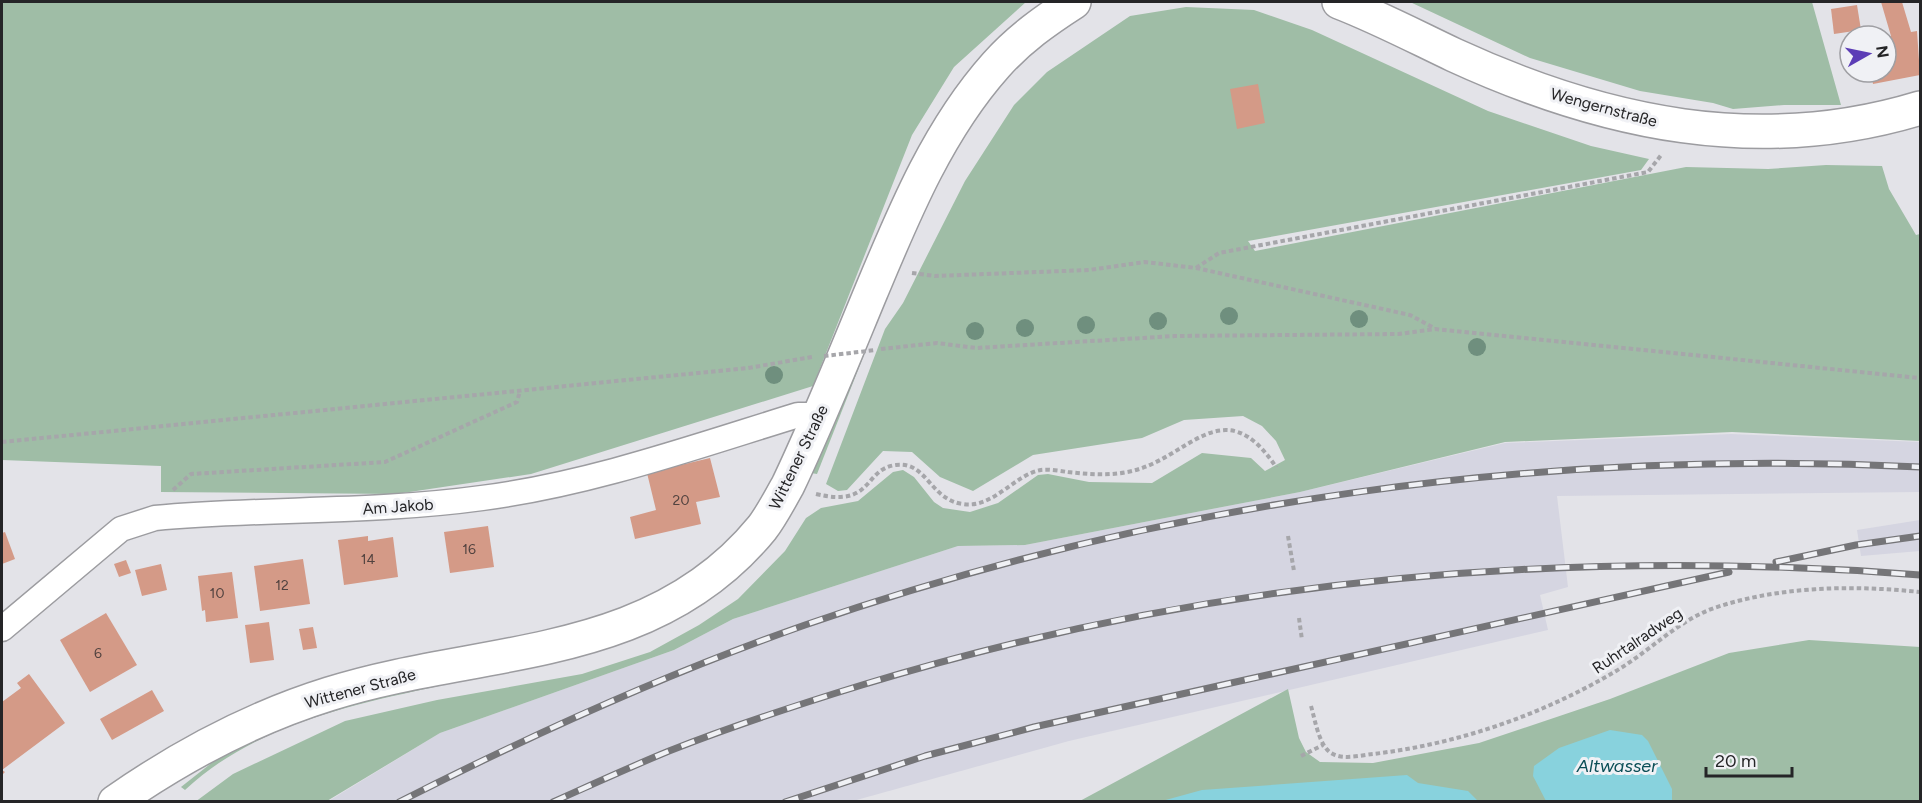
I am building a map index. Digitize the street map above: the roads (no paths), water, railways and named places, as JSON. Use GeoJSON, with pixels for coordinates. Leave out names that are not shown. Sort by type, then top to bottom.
{"type":"FeatureCollection","features":[{"type":"Feature","properties":{"kind":"main road","name":"Wittener Straße"},"geometry":{"type":"LineString","coordinates":[[115,801],[201,748],[290,707],[331,693],[414,672],[571,643],[616,629],[658,609],[720,570],[764,526],[788,485],[820,415],[903,215],[937,150],[970,98],[996,64],[1042,22],[1074,2]]}},
{"type":"Feature","properties":{"kind":"main road","name":"Wengernstraße"},"geometry":{"type":"LineString","coordinates":[[1339,2],[1455,55],[1558,96],[1644,121],[1682,127],[1769,132],[1814,129],[1885,119],[1920,108]]}},
{"type":"Feature","properties":{"kind":"street","name":"Am Jakob"},"geometry":{"type":"LineString","coordinates":[[2,628],[121,529],[155,518],[397,507],[483,498],[595,478],[798,415],[820,415]]}},
{"type":"Feature","properties":{"kind":"water","name":"Altwasser"},"geometry":{"type":"Polygon","coordinates":[[[1610,730],[1642,735],[1648,741],[1672,789],[1672,801],[1546,801],[1533,776],[1534,766],[1559,748],[1610,730]]]}},
{"type":"Feature","properties":{"kind":"water"},"geometry":{"type":"Polygon","coordinates":[[[1407,775],[1418,783],[1468,791],[1478,801],[1162,801],[1202,790],[1407,775]]]}},
{"type":"Feature","properties":{"kind":"railway"},"geometry":{"type":"LineString","coordinates":[[399,802],[599,707],[753,644],[940,582],[1077,545],[1215,516],[1355,492],[1496,476],[1638,466],[1779,463],[1920,467]]}},
{"type":"Feature","properties":{"kind":"railway"},"geometry":{"type":"LineString","coordinates":[[1776,562],[1856,545],[1920,536]]}},
{"type":"Feature","properties":{"kind":"railway"},"geometry":{"type":"LineString","coordinates":[[553,802],[693,742],[862,685],[992,649],[1123,619],[1254,596],[1386,580],[1518,570],[1651,565],[1785,567],[1920,575]]}},
{"type":"Feature","properties":{"kind":"railway"},"geometry":{"type":"LineString","coordinates":[[785,802],[925,756],[1034,727],[1729,572]]}}]}
